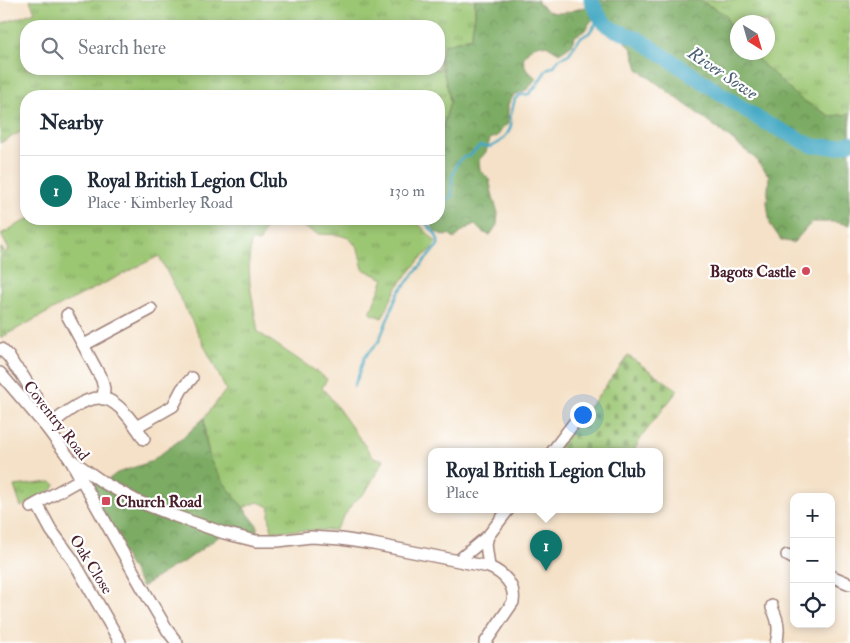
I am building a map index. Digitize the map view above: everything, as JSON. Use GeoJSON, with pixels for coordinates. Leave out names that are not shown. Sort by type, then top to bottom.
{"type":"FeatureCollection","features":[{"type":"Feature","properties":{"kind":"street"},"geometry":{"type":"LineString","coordinates":[[84,345],[151,308]]}},
{"type":"Feature","properties":{"kind":"street"},"geometry":{"type":"LineString","coordinates":[[67,315],[102,380],[104,389],[103,399]]}},
{"type":"Feature","properties":{"kind":"street"},"geometry":{"type":"LineString","coordinates":[[1,349],[9,357],[14,367],[21,373],[37,399]]}},
{"type":"Feature","properties":{"kind":"street"},"geometry":{"type":"LineString","coordinates":[[1,374],[14,367]]}},
{"type":"Feature","properties":{"kind":"street","name":"Coventry Road"},"geometry":{"type":"LineString","coordinates":[[1,374],[47,428],[70,459],[142,587],[177,643]]}},
{"type":"Feature","properties":{"kind":"street"},"geometry":{"type":"LineString","coordinates":[[136,427],[174,406],[182,389],[192,378]]}},
{"type":"Feature","properties":{"kind":"street"},"geometry":{"type":"LineString","coordinates":[[47,428],[60,417],[83,403],[94,399],[103,399],[116,405],[144,439]]}},
{"type":"Feature","properties":{"kind":"street"},"geometry":{"type":"LineString","coordinates":[[555,448],[580,415]]}},
{"type":"Feature","properties":{"kind":"street"},"geometry":{"type":"LineString","coordinates":[[70,459],[104,483],[137,501],[224,533],[256,541],[311,537],[343,540],[374,544],[489,567],[499,572],[506,579],[514,595],[513,602],[485,643]]}},
{"type":"Feature","properties":{"kind":"street","name":"Oak Close"},"geometry":{"type":"LineString","coordinates":[[81,479],[34,506],[73,560],[120,642]]}},
{"type":"Feature","properties":{"kind":"street"},"geometry":{"type":"LineString","coordinates":[[459,560],[488,536],[506,513]]}},
{"type":"Feature","properties":{"kind":"street"},"geometry":{"type":"LineString","coordinates":[[488,536],[486,544],[489,567]]}},
{"type":"Feature","properties":{"kind":"street"},"geometry":{"type":"LineString","coordinates":[[835,578],[850,584]]}},
{"type":"Feature","properties":{"kind":"street"},"geometry":{"type":"LineString","coordinates":[[772,606],[778,626],[778,640],[776,643]]}},
{"type":"Feature","properties":{"kind":"green space"},"geometry":{"type":"Polygon","coordinates":[[[30,0],[475,0],[475,15],[471,37],[460,41],[445,54],[445,20],[20,20],[20,75],[444,75],[450,102],[445,119],[445,90],[20,90],[20,132],[0,143],[0,24],[35,12],[30,0]]]}},
{"type":"Feature","properties":{"kind":"green space"},"geometry":{"type":"Polygon","coordinates":[[[475,0],[538,0],[538,3],[546,10],[556,13],[592,6],[591,0],[699,0],[725,14],[730,27],[730,60],[758,60],[799,98],[830,116],[850,114],[850,225],[834,222],[812,222],[793,243],[781,240],[770,224],[767,203],[769,176],[755,158],[638,69],[632,49],[597,13],[584,31],[575,36],[571,45],[559,53],[548,46],[536,45],[530,49],[523,59],[526,69],[536,78],[528,89],[514,95],[508,104],[508,124],[503,127],[498,136],[490,139],[486,152],[479,160],[480,170],[489,179],[498,213],[497,225],[490,235],[482,232],[474,224],[454,239],[450,234],[445,236],[436,232],[431,225],[445,225],[445,119],[450,102],[444,75],[445,45],[471,37],[475,15],[475,0]]]}},
{"type":"Feature","properties":{"kind":"green space"},"geometry":{"type":"Polygon","coordinates":[[[591,0],[850,0],[850,143],[612,29],[601,19],[591,0]]]}},
{"type":"Feature","properties":{"kind":"green space"},"geometry":{"type":"Polygon","coordinates":[[[20,223],[20,225],[266,225],[260,241],[251,240],[249,262],[250,285],[258,332],[327,379],[322,388],[373,457],[384,460],[366,491],[352,504],[335,530],[272,531],[269,516],[270,507],[258,502],[243,508],[211,462],[204,418],[226,390],[159,256],[0,338],[0,249],[2,248],[4,253],[9,250],[1,234],[20,223]]]}},
{"type":"Feature","properties":{"kind":"green space"},"geometry":{"type":"Polygon","coordinates":[[[300,225],[420,225],[436,242],[397,287],[382,318],[370,313],[384,279],[363,269],[358,248],[349,238],[339,235],[318,234],[300,225]]]}},
{"type":"Feature","properties":{"kind":"green space"},"geometry":{"type":"Polygon","coordinates":[[[628,356],[678,390],[643,435],[635,448],[559,448],[628,356]]]}},
{"type":"Feature","properties":{"kind":"green space"},"geometry":{"type":"Polygon","coordinates":[[[204,418],[205,437],[211,462],[224,483],[257,525],[257,536],[224,533],[184,562],[142,587],[70,459],[104,483],[117,473],[150,462],[184,437],[204,418]]]}},
{"type":"Feature","properties":{"kind":"green space"},"geometry":{"type":"Polygon","coordinates":[[[51,482],[55,485],[53,489],[21,507],[14,486],[51,482]]]}},
{"type":"Feature","properties":{"kind":"waterway","name":"River Sowe"},"geometry":{"type":"LineString","coordinates":[[591,0],[601,19],[612,29],[637,38],[762,121],[813,146],[836,147],[850,143]]}},
{"type":"Feature","properties":{"kind":"waterway"},"geometry":{"type":"LineString","coordinates":[[445,201],[452,196],[452,176],[458,162],[463,157],[469,156],[480,146],[491,147],[507,135],[511,126],[510,118],[515,99],[520,95],[529,94],[547,69],[554,66],[559,59],[569,54],[579,39],[589,33],[601,19]]}},
{"type":"Feature","properties":{"kind":"waterway"},"geometry":{"type":"LineString","coordinates":[[354,386],[364,358],[379,341],[398,293],[438,245],[435,234],[428,225]]}},
{"type":"Feature","properties":{"kind":"place","name":"Bagots Castle"},"geometry":{"type":"Point","coordinates":[806,271]}},
{"type":"Feature","properties":{"kind":"place","name":"Church Road"},"geometry":{"type":"Point","coordinates":[106,501]}},
{"type":"Feature","properties":{"kind":"place","name":"Royal British Legion Club"},"geometry":{"type":"Point","coordinates":[546,571]}}]}
